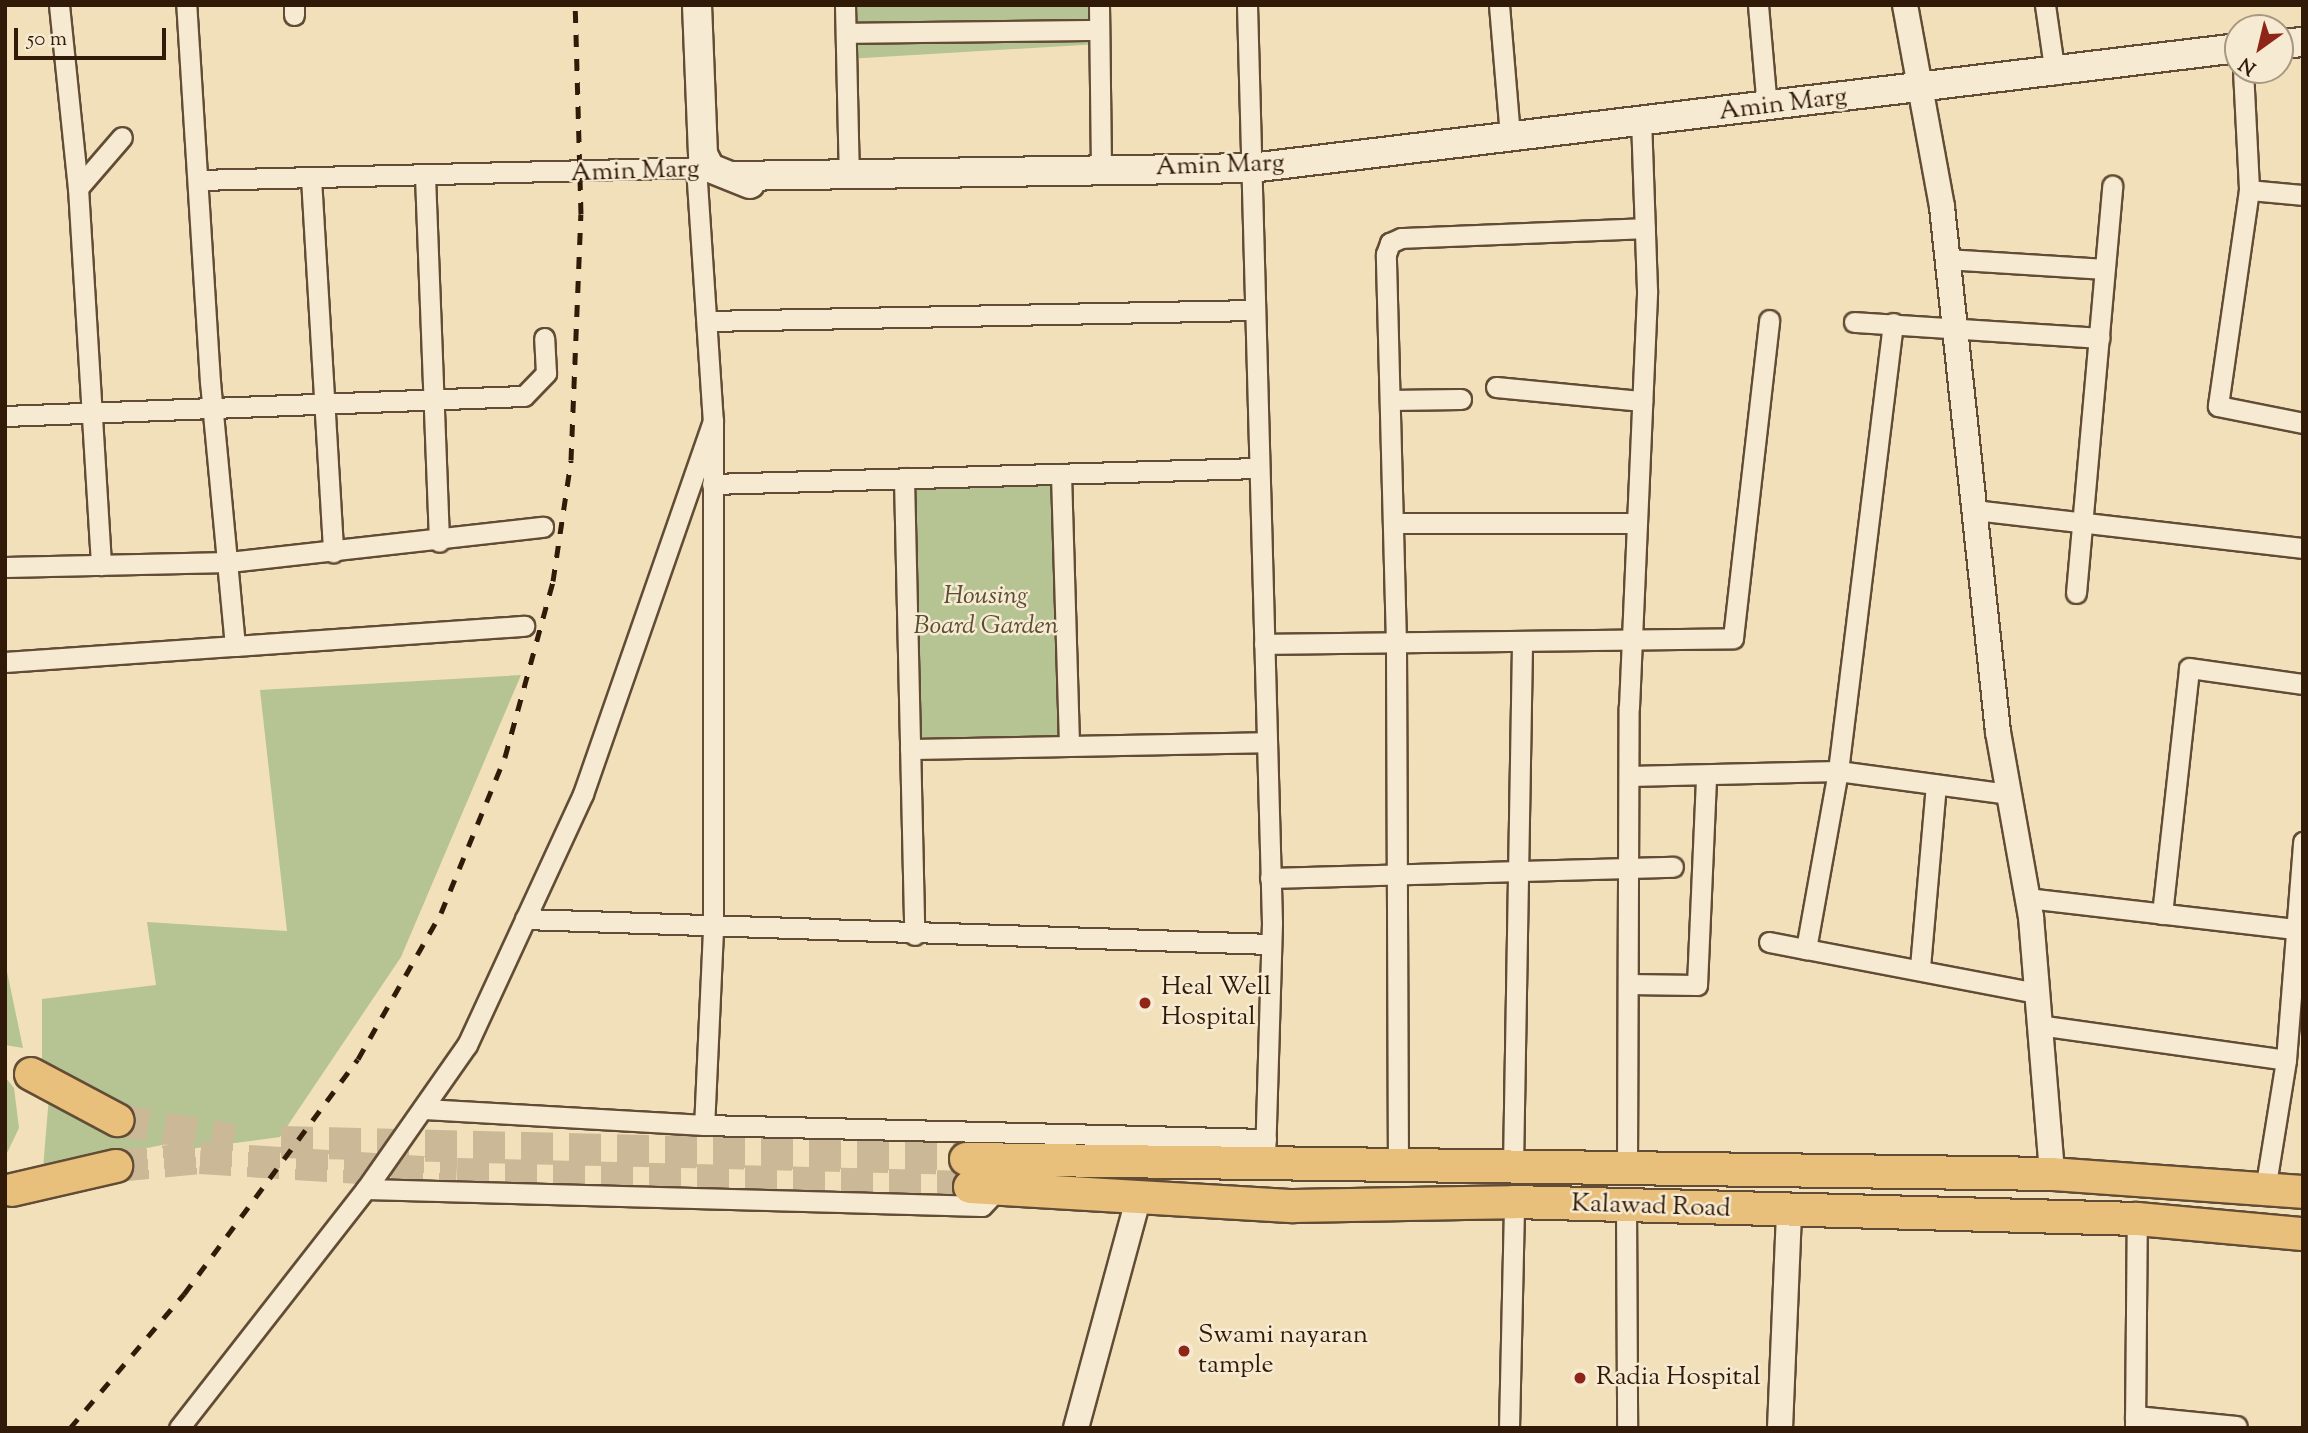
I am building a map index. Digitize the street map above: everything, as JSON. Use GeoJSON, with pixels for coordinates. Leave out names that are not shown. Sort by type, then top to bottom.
{"type":"FeatureCollection","features":[{"type":"Feature","properties":{"kind":"main road"},"geometry":{"type":"LineString","coordinates":[[697,5],[703,154],[713,170]]}},
{"type":"Feature","properties":{"kind":"main road","name":"Amin Marg"},"geometry":{"type":"LineString","coordinates":[[713,170],[744,184],[807,184],[817,176],[1251,168],[2055,74],[2224,50]]}},
{"type":"Feature","properties":{"kind":"main road"},"geometry":{"type":"LineString","coordinates":[[31,1074],[117,1120]]}},
{"type":"Feature","properties":{"kind":"main road","name":"Kalawad Road"},"geometry":{"type":"LineString","coordinates":[[978,1178],[1265,1152],[1398,1168],[1513,1166],[2052,1174],[2303,1192]]}},
{"type":"Feature","properties":{"kind":"main road"},"geometry":{"type":"LineString","coordinates":[[12,1189],[116,1166]]}},
{"type":"Feature","properties":{"kind":"main road","name":"Kalawad Road"},"geometry":{"type":"LineString","coordinates":[[978,1178],[1138,1200],[1293,1206],[1514,1202],[2137,1220],[2303,1234]]}},
{"type":"Feature","properties":{"kind":"street"},"geometry":{"type":"LineString","coordinates":[[59,5],[78,188],[101,565]]}},
{"type":"Feature","properties":{"kind":"street"},"geometry":{"type":"LineString","coordinates":[[187,5],[212,407],[235,646]]}},
{"type":"Feature","properties":{"kind":"street"},"geometry":{"type":"LineString","coordinates":[[845,5],[849,175]]}},
{"type":"Feature","properties":{"kind":"street"},"geometry":{"type":"LineString","coordinates":[[1098,5],[1101,170]]}},
{"type":"Feature","properties":{"kind":"street"},"geometry":{"type":"LineString","coordinates":[[425,1109],[1265,1152],[1271,944],[1270,878],[1247,5]]}},
{"type":"Feature","properties":{"kind":"street"},"geometry":{"type":"LineString","coordinates":[[1499,5],[1510,138]]}},
{"type":"Feature","properties":{"kind":"street"},"geometry":{"type":"LineString","coordinates":[[1758,5],[1767,107]]}},
{"type":"Feature","properties":{"kind":"street"},"geometry":{"type":"LineString","coordinates":[[1905,5],[1947,259],[2009,794],[2027,898],[2052,1174]]}},
{"type":"Feature","properties":{"kind":"street"},"geometry":{"type":"LineString","coordinates":[[2045,5],[2055,74]]}},
{"type":"Feature","properties":{"kind":"street"},"geometry":{"type":"LineString","coordinates":[[846,33],[1099,30]]}},
{"type":"Feature","properties":{"kind":"street"},"geometry":{"type":"LineString","coordinates":[[2244,84],[2249,190],[2217,407],[2303,423]]}},
{"type":"Feature","properties":{"kind":"street"},"geometry":{"type":"LineString","coordinates":[[1627,1168],[1629,776],[1645,228],[1641,122]]}},
{"type":"Feature","properties":{"kind":"street"},"geometry":{"type":"LineString","coordinates":[[78,188],[122,137]]}},
{"type":"Feature","properties":{"kind":"street"},"geometry":{"type":"LineString","coordinates":[[704,1125],[713,930],[712,421],[707,321],[713,170]]}},
{"type":"Feature","properties":{"kind":"street","name":"Amin Marg"},"geometry":{"type":"LineString","coordinates":[[198,180],[713,170]]}},
{"type":"Feature","properties":{"kind":"street"},"geometry":{"type":"LineString","coordinates":[[425,176],[437,401],[439,541]]}},
{"type":"Feature","properties":{"kind":"street"},"geometry":{"type":"LineString","coordinates":[[311,178],[333,552]]}},
{"type":"Feature","properties":{"kind":"street"},"geometry":{"type":"LineString","coordinates":[[2076,593],[2085,523],[2112,186]]}},
{"type":"Feature","properties":{"kind":"street"},"geometry":{"type":"LineString","coordinates":[[2249,190],[2303,195]]}},
{"type":"Feature","properties":{"kind":"street"},"geometry":{"type":"LineString","coordinates":[[1398,1168],[1396,643],[1390,400],[1390,243],[1645,228]]}},
{"type":"Feature","properties":{"kind":"street"},"geometry":{"type":"LineString","coordinates":[[1947,259],[2104,269]]}},
{"type":"Feature","properties":{"kind":"street"},"geometry":{"type":"LineString","coordinates":[[707,321],[1255,310]]}},
{"type":"Feature","properties":{"kind":"street"},"geometry":{"type":"LineString","coordinates":[[1264,644],[1522,643],[1732,638],[1769,320]]}},
{"type":"Feature","properties":{"kind":"street"},"geometry":{"type":"LineString","coordinates":[[1854,322],[2099,338]]}},
{"type":"Feature","properties":{"kind":"street"},"geometry":{"type":"LineString","coordinates":[[1806,949],[1838,771],[1893,323]]}},
{"type":"Feature","properties":{"kind":"street"},"geometry":{"type":"LineString","coordinates":[[5,416],[524,396],[546,373],[544,338]]}},
{"type":"Feature","properties":{"kind":"street"},"geometry":{"type":"LineString","coordinates":[[1496,387],[1642,401]]}},
{"type":"Feature","properties":{"kind":"street"},"geometry":{"type":"LineString","coordinates":[[1390,400],[1461,399]]}},
{"type":"Feature","properties":{"kind":"street"},"geometry":{"type":"LineString","coordinates":[[179,1428],[366,1189],[425,1109],[467,1045],[583,794],[712,421]]}},
{"type":"Feature","properties":{"kind":"street"},"geometry":{"type":"LineString","coordinates":[[712,484],[1259,468]]}},
{"type":"Feature","properties":{"kind":"street"},"geometry":{"type":"LineString","coordinates":[[1061,474],[1069,746]]}},
{"type":"Feature","properties":{"kind":"street"},"geometry":{"type":"LineString","coordinates":[[904,478],[914,935]]}},
{"type":"Feature","properties":{"kind":"street"},"geometry":{"type":"LineString","coordinates":[[1974,510],[2303,548]]}},
{"type":"Feature","properties":{"kind":"street"},"geometry":{"type":"LineString","coordinates":[[1393,523],[1637,523]]}},
{"type":"Feature","properties":{"kind":"street"},"geometry":{"type":"LineString","coordinates":[[5,568],[229,562],[439,541],[543,527]]}},
{"type":"Feature","properties":{"kind":"street"},"geometry":{"type":"LineString","coordinates":[[5,662],[524,626]]}},
{"type":"Feature","properties":{"kind":"street"},"geometry":{"type":"LineString","coordinates":[[1513,1166],[1522,643]]}},
{"type":"Feature","properties":{"kind":"street"},"geometry":{"type":"LineString","coordinates":[[2162,914],[2189,668],[2303,684]]}},
{"type":"Feature","properties":{"kind":"street"},"geometry":{"type":"LineString","coordinates":[[910,750],[1267,742]]}},
{"type":"Feature","properties":{"kind":"street"},"geometry":{"type":"LineString","coordinates":[[1629,776],[1706,777],[1838,771],[2009,794]]}},
{"type":"Feature","properties":{"kind":"street"},"geometry":{"type":"LineString","coordinates":[[1628,984],[1697,985],[1706,777]]}},
{"type":"Feature","properties":{"kind":"street"},"geometry":{"type":"LineString","coordinates":[[1920,967],[1936,785]]}},
{"type":"Feature","properties":{"kind":"street"},"geometry":{"type":"LineString","coordinates":[[2265,1190],[2286,1060],[2303,842]]}},
{"type":"Feature","properties":{"kind":"street"},"geometry":{"type":"LineString","coordinates":[[1270,878],[1673,867]]}},
{"type":"Feature","properties":{"kind":"street"},"geometry":{"type":"LineString","coordinates":[[2027,898],[2296,929]]}},
{"type":"Feature","properties":{"kind":"street"},"geometry":{"type":"LineString","coordinates":[[525,919],[713,930],[1271,944]]}},
{"type":"Feature","properties":{"kind":"street"},"geometry":{"type":"LineString","coordinates":[[1769,942],[1920,967],[2036,993]]}},
{"type":"Feature","properties":{"kind":"street"},"geometry":{"type":"LineString","coordinates":[[2038,1025],[2286,1060]]}},
{"type":"Feature","properties":{"kind":"street"},"geometry":{"type":"LineString","coordinates":[[366,1189],[982,1206],[978,1178]]}},
{"type":"Feature","properties":{"kind":"street"},"geometry":{"type":"LineString","coordinates":[[1076,1428],[1138,1200]]}},
{"type":"Feature","properties":{"kind":"street"},"geometry":{"type":"LineString","coordinates":[[1509,1428],[1514,1202]]}},
{"type":"Feature","properties":{"kind":"street"},"geometry":{"type":"LineString","coordinates":[[1626,1206],[1628,1428]]}},
{"type":"Feature","properties":{"kind":"street"},"geometry":{"type":"LineString","coordinates":[[1780,1428],[1790,1210]]}},
{"type":"Feature","properties":{"kind":"street"},"geometry":{"type":"LineString","coordinates":[[2137,1220],[2135,1422],[2237,1426]]}},
{"type":"Feature","properties":{"kind":"green space"},"geometry":{"type":"Polygon","coordinates":[[[845,5],[1099,5],[1099,44],[847,59],[845,5]]]}},
{"type":"Feature","properties":{"kind":"green space","name":"Housing Board Garden"},"geometry":{"type":"Polygon","coordinates":[[[1061,474],[1070,746],[914,751],[904,479],[1061,474]]]}},
{"type":"Feature","properties":{"kind":"green space"},"geometry":{"type":"Polygon","coordinates":[[[521,675],[401,957],[280,1137],[189,1149],[172,1143],[43,1169],[50,1084],[42,1076],[42,999],[156,985],[147,922],[287,931],[260,690],[521,675]]]}},
{"type":"Feature","properties":{"kind":"green space"},"geometry":{"type":"Polygon","coordinates":[[[5,962],[23,1048],[5,1045],[5,962]]]}},
{"type":"Feature","properties":{"kind":"green space"},"geometry":{"type":"Polygon","coordinates":[[[5,1077],[14,1088],[19,1128],[5,1157],[5,1077]]]}},
{"type":"Feature","properties":{"kind":"tunnel"},"geometry":{"type":"LineString","coordinates":[[117,1120],[233,1140]]}},
{"type":"Feature","properties":{"kind":"tunnel"},"geometry":{"type":"LineString","coordinates":[[281,1142],[966,1159]]}},
{"type":"Feature","properties":{"kind":"tunnel"},"geometry":{"type":"LineString","coordinates":[[116,1166],[200,1158],[457,1174],[970,1187]]}},
{"type":"Feature","properties":{"kind":"railway"},"geometry":{"type":"LineString","coordinates":[[70,1428],[184,1294],[358,1059],[441,913],[505,757],[553,581],[571,460],[581,214],[575,5]]}},
{"type":"Feature","properties":{"kind":"place","name":"Heal Well Hospital"},"geometry":{"type":"Point","coordinates":[1145,1003]}},
{"type":"Feature","properties":{"kind":"place","name":"Swami nayaran tample"},"geometry":{"type":"Point","coordinates":[1184,1351]}},
{"type":"Feature","properties":{"kind":"place","name":"Radia Hospital"},"geometry":{"type":"Point","coordinates":[1580,1378]}}]}
